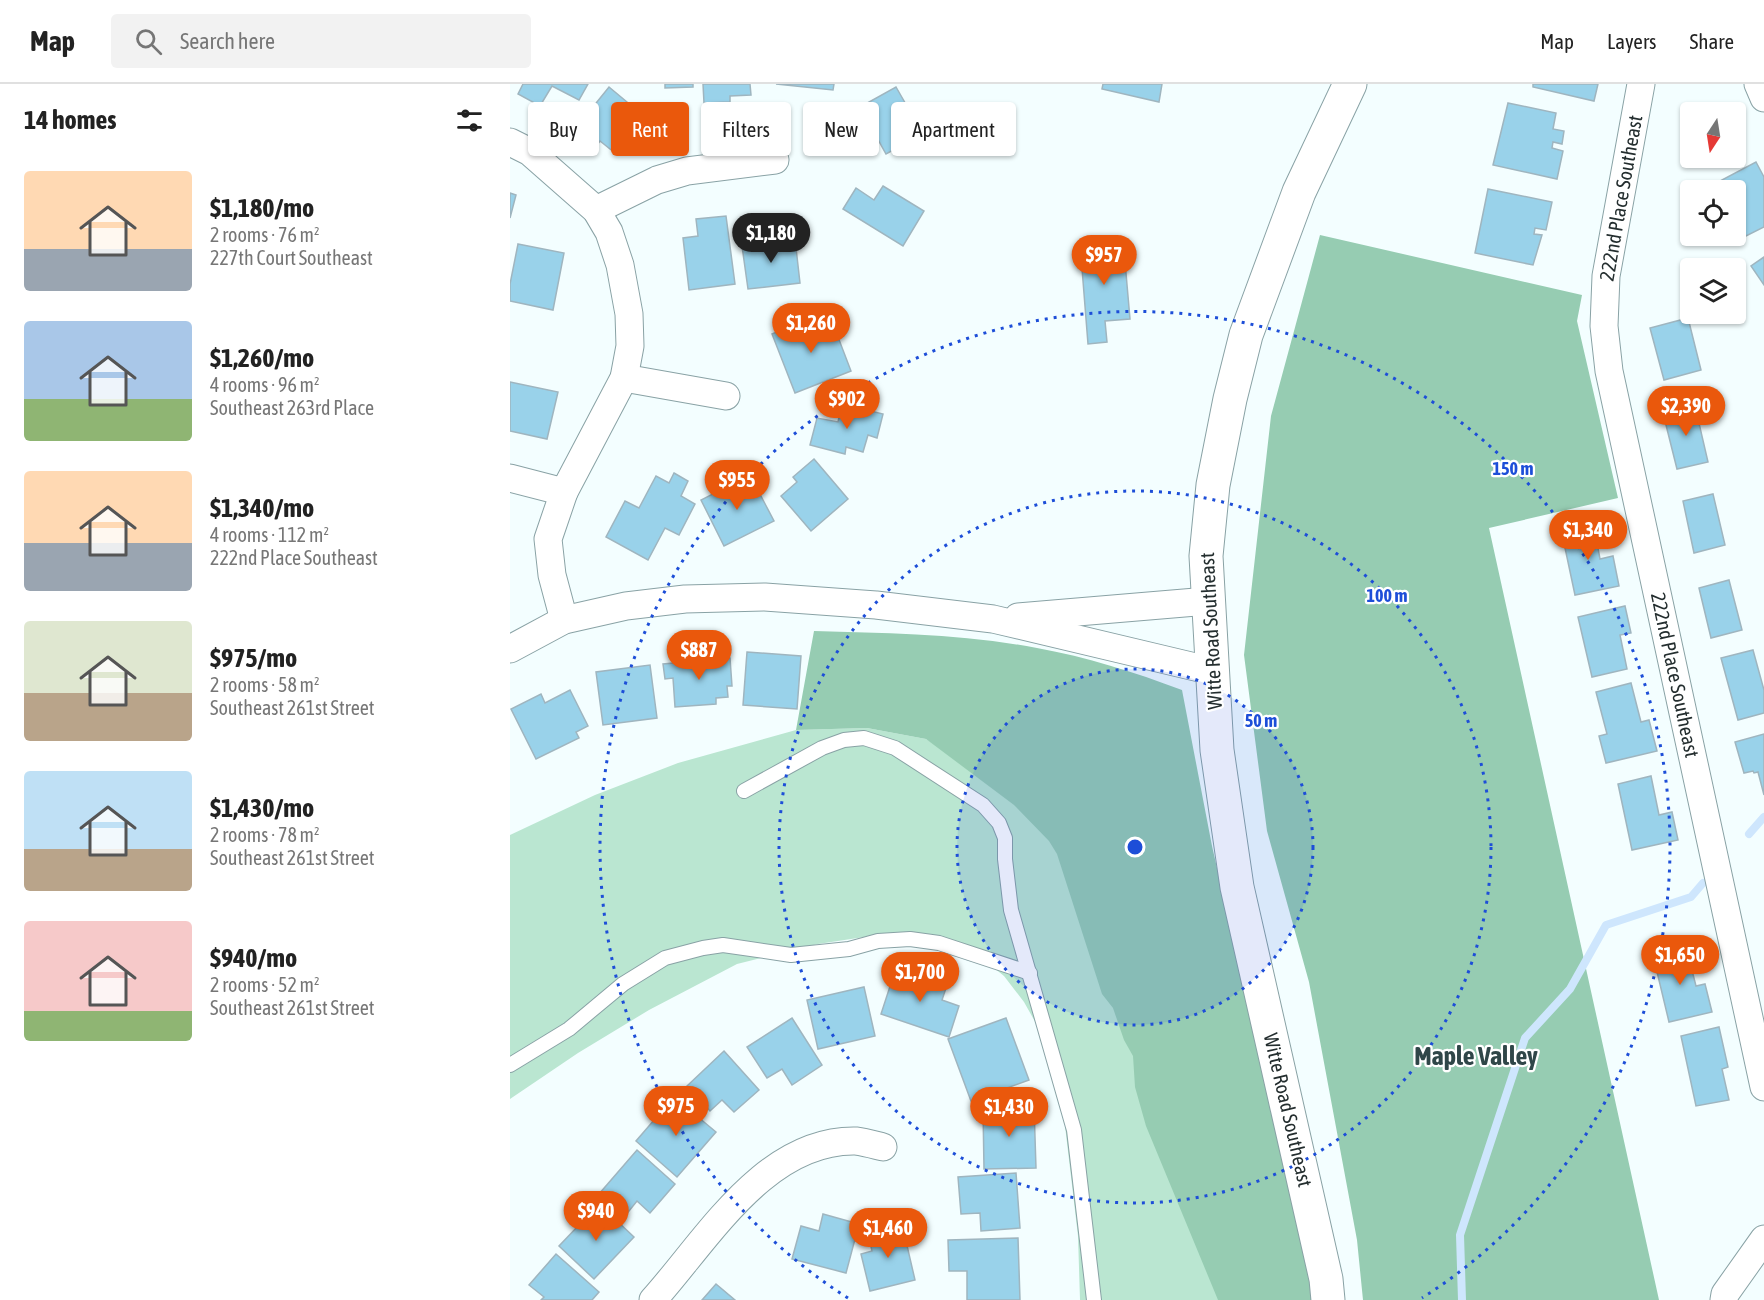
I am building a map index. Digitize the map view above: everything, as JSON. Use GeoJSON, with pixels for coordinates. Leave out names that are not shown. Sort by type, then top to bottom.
{"type":"FeatureCollection","features":[{"type":"Feature","properties":{"kind":"street","name":"Witte Road Southeast"},"geometry":{"type":"LineString","coordinates":[[1328,1300],[1326,1279],[1237,886],[1217,750],[1206,556],[1214,485],[1230,399],[1246,335],[1299,192],[1350,84]]}},
{"type":"Feature","properties":{"kind":"street","name":"222nd Place Southeast"},"geometry":{"type":"LineString","coordinates":[[1641,84],[1606,276],[1604,326],[1608,371],[1764,1087]]}},
{"type":"Feature","properties":{"kind":"street"},"geometry":{"type":"LineString","coordinates":[[1758,84],[1764,98]]}},
{"type":"Feature","properties":{"kind":"street"},"geometry":{"type":"LineString","coordinates":[[510,142],[530,152],[596,210],[609,232],[616,254],[629,314],[630,346],[624,378],[564,492],[548,539],[552,575],[564,620]]}},
{"type":"Feature","properties":{"kind":"street"},"geometry":{"type":"LineString","coordinates":[[596,210],[657,180],[687,171],[775,160]]}},
{"type":"Feature","properties":{"kind":"street"},"geometry":{"type":"LineString","coordinates":[[624,378],[726,396]]}},
{"type":"Feature","properties":{"kind":"street"},"geometry":{"type":"LineString","coordinates":[[510,478],[564,492]]}},
{"type":"Feature","properties":{"kind":"street"},"geometry":{"type":"LineString","coordinates":[[510,649],[564,620],[626,606],[685,599],[765,597],[876,605],[993,619],[1212,671]]}},
{"type":"Feature","properties":{"kind":"street"},"geometry":{"type":"LineString","coordinates":[[993,619],[1208,601]]}},
{"type":"Feature","properties":{"kind":"street"},"geometry":{"type":"LineString","coordinates":[[653,1300],[753,1185],[783,1161],[831,1143],[858,1141],[883,1147]]}},
{"type":"Feature","properties":{"kind":"street"},"geometry":{"type":"LineString","coordinates":[[1724,1300],[1725,1294],[1764,1239]]}},
{"type":"Feature","properties":{"kind":"lane"},"geometry":{"type":"LineString","coordinates":[[744,791],[822,747],[844,740],[864,738],[895,748],[983,805],[999,824],[1005,838],[1011,910],[1074,1130],[1094,1300]]}},
{"type":"Feature","properties":{"kind":"lane"},"geometry":{"type":"LineString","coordinates":[[510,1065],[569,1029],[622,984],[665,958],[703,948],[723,945],[791,955],[849,949],[878,941],[910,939],[939,943],[1030,973]]}},
{"type":"Feature","properties":{"kind":"green space"},"geometry":{"type":"Polygon","coordinates":[[[1320,235],[1582,295],[1577,321],[1618,498],[1489,528],[1659,1300],[1363,1300],[1357,1240],[1309,982],[1267,831],[1244,655],[1271,416],[1320,235]]]}},
{"type":"Feature","properties":{"kind":"green space"},"geometry":{"type":"Polygon","coordinates":[[[814,631],[926,635],[1009,643],[1092,660],[1182,690],[1212,846],[1315,1300],[1218,1300],[1146,1126],[1135,1087],[1133,1056],[1124,1040],[1113,1008],[1102,994],[1057,854],[1049,841],[1014,805],[926,739],[867,728],[796,730],[814,631]]]}},
{"type":"Feature","properties":{"kind":"green space"},"geometry":{"type":"Polygon","coordinates":[[[867,728],[926,739],[1060,821],[1226,1300],[1080,1300],[1078,1236],[1059,1075],[1047,1043],[1024,1002],[1004,976],[978,955],[884,934],[818,944],[737,964],[649,1010],[578,1053],[510,1099],[510,835],[595,795],[678,763],[796,730],[867,728]]]}},
{"type":"Feature","properties":{"kind":"building"},"geometry":{"type":"Polygon","coordinates":[[[523,84],[588,84],[579,100],[552,86],[542,102],[533,102],[518,94],[523,84]]]}},
{"type":"Feature","properties":{"kind":"building"},"geometry":{"type":"Polygon","coordinates":[[[665,84],[693,84],[693,87],[665,88],[665,84]]]}},
{"type":"Feature","properties":{"kind":"building"},"geometry":{"type":"Polygon","coordinates":[[[703,84],[750,84],[751,95],[730,96],[730,102],[704,102],[703,84]]]}},
{"type":"Feature","properties":{"kind":"building"},"geometry":{"type":"Polygon","coordinates":[[[776,84],[834,84],[833,90],[776,84]]]}},
{"type":"Feature","properties":{"kind":"building"},"geometry":{"type":"Polygon","coordinates":[[[1103,84],[1162,84],[1159,102],[1102,89],[1103,84]]]}},
{"type":"Feature","properties":{"kind":"building"},"geometry":{"type":"Polygon","coordinates":[[[1533,84],[1598,84],[1594,101],[1533,87],[1533,84]]]}},
{"type":"Feature","properties":{"kind":"building"},"geometry":{"type":"Polygon","coordinates":[[[609,87],[627,102],[611,102],[611,150],[599,142],[599,102],[597,102],[609,87]]]}},
{"type":"Feature","properties":{"kind":"building"},"geometry":{"type":"Polygon","coordinates":[[[896,87],[905,102],[891,102],[891,151],[886,154],[879,141],[879,102],[869,102],[896,87]]]}},
{"type":"Feature","properties":{"kind":"building"},"geometry":{"type":"Polygon","coordinates":[[[1508,103],[1556,113],[1553,129],[1564,131],[1562,144],[1553,142],[1552,148],[1563,151],[1557,179],[1493,165],[1508,103]]]}},
{"type":"Feature","properties":{"kind":"building"},"geometry":{"type":"Polygon","coordinates":[[[1756,162],[1764,177],[1764,227],[1746,236],[1746,180],[1722,180],[1756,162]]]}},
{"type":"Feature","properties":{"kind":"building"},"geometry":{"type":"Polygon","coordinates":[[[883,186],[924,211],[903,246],[843,209],[856,188],[874,200],[883,186]]]}},
{"type":"Feature","properties":{"kind":"building"},"geometry":{"type":"Polygon","coordinates":[[[1488,189],[1552,202],[1546,230],[1535,228],[1534,234],[1542,235],[1533,265],[1475,253],[1488,189]]]}},
{"type":"Feature","properties":{"kind":"building"},"geometry":{"type":"Polygon","coordinates":[[[510,193],[516,195],[510,218],[510,193]]]}},
{"type":"Feature","properties":{"kind":"building"},"geometry":{"type":"Polygon","coordinates":[[[726,216],[735,284],[689,290],[683,238],[698,236],[696,219],[726,216]]]}},
{"type":"Feature","properties":{"kind":"building"},"geometry":{"type":"Polygon","coordinates":[[[795,239],[800,283],[748,289],[742,246],[795,239]]]}},
{"type":"Feature","properties":{"kind":"building"},"geometry":{"type":"Polygon","coordinates":[[[1123,239],[1130,319],[1105,321],[1107,342],[1088,344],[1080,243],[1123,239]]]}},
{"type":"Feature","properties":{"kind":"building"},"geometry":{"type":"Polygon","coordinates":[[[518,244],[564,253],[553,310],[510,301],[510,284],[518,244]]]}},
{"type":"Feature","properties":{"kind":"building"},"geometry":{"type":"Polygon","coordinates":[[[1764,257],[1764,285],[1751,266],[1764,257]]]}},
{"type":"Feature","properties":{"kind":"building"},"geometry":{"type":"Polygon","coordinates":[[[815,317],[819,329],[833,324],[851,371],[795,393],[772,334],[815,317]]]}},
{"type":"Feature","properties":{"kind":"building"},"geometry":{"type":"Polygon","coordinates":[[[1680,320],[1680,324],[1690,324],[1701,370],[1664,380],[1650,328],[1680,320]]]}},
{"type":"Feature","properties":{"kind":"building"},"geometry":{"type":"Polygon","coordinates":[[[510,382],[558,392],[547,439],[510,431],[510,382]]]}},
{"type":"Feature","properties":{"kind":"building"},"geometry":{"type":"Polygon","coordinates":[[[842,404],[883,414],[877,438],[868,435],[863,452],[846,447],[845,454],[810,445],[817,418],[838,422],[842,404]]]}},
{"type":"Feature","properties":{"kind":"building"},"geometry":{"type":"Polygon","coordinates":[[[1695,406],[1708,462],[1677,469],[1663,413],[1695,406]]]}},
{"type":"Feature","properties":{"kind":"building"},"geometry":{"type":"Polygon","coordinates":[[[814,459],[848,499],[811,531],[781,496],[797,482],[793,477],[814,459]]]}},
{"type":"Feature","properties":{"kind":"building"},"geometry":{"type":"Polygon","coordinates":[[[674,473],[688,481],[681,496],[695,504],[679,535],[665,528],[648,560],[606,537],[625,501],[639,508],[656,476],[669,483],[674,473]]]}},
{"type":"Feature","properties":{"kind":"building"},"geometry":{"type":"Polygon","coordinates":[[[750,475],[774,521],[724,546],[701,500],[750,475]]]}},
{"type":"Feature","properties":{"kind":"building"},"geometry":{"type":"Polygon","coordinates":[[[1713,494],[1725,545],[1694,553],[1683,501],[1713,494]]]}},
{"type":"Feature","properties":{"kind":"building"},"geometry":{"type":"Polygon","coordinates":[[[1593,522],[1600,559],[1613,556],[1619,586],[1575,595],[1561,529],[1593,522]]]}},
{"type":"Feature","properties":{"kind":"building"},"geometry":{"type":"Polygon","coordinates":[[[1729,580],[1742,630],[1711,638],[1699,588],[1729,580]]]}},
{"type":"Feature","properties":{"kind":"building"},"geometry":{"type":"Polygon","coordinates":[[[1625,606],[1631,633],[1620,635],[1627,669],[1592,677],[1578,617],[1625,606]]]}},
{"type":"Feature","properties":{"kind":"building"},"geometry":{"type":"Polygon","coordinates":[[[1753,650],[1764,690],[1764,713],[1738,720],[1721,658],[1753,650]]]}},
{"type":"Feature","properties":{"kind":"building"},"geometry":{"type":"Polygon","coordinates":[[[747,652],[801,656],[797,709],[743,705],[747,652]]]}},
{"type":"Feature","properties":{"kind":"building"},"geometry":{"type":"Polygon","coordinates":[[[730,658],[732,686],[727,686],[728,697],[716,698],[716,704],[675,707],[673,678],[665,679],[663,664],[730,658]]]}},
{"type":"Feature","properties":{"kind":"building"},"geometry":{"type":"Polygon","coordinates":[[[650,665],[657,718],[603,725],[596,672],[650,665]]]}},
{"type":"Feature","properties":{"kind":"building"},"geometry":{"type":"Polygon","coordinates":[[[1631,683],[1641,722],[1649,720],[1657,751],[1606,763],[1599,736],[1607,734],[1596,692],[1631,683]]]}},
{"type":"Feature","properties":{"kind":"building"},"geometry":{"type":"Polygon","coordinates":[[[570,690],[588,726],[576,732],[579,738],[536,759],[511,709],[541,694],[545,703],[570,690]]]}},
{"type":"Feature","properties":{"kind":"building"},"geometry":{"type":"Polygon","coordinates":[[[1764,734],[1764,795],[1758,772],[1744,773],[1735,742],[1764,734]]]}},
{"type":"Feature","properties":{"kind":"building"},"geometry":{"type":"Polygon","coordinates":[[[1651,776],[1659,815],[1672,812],[1678,840],[1632,850],[1618,784],[1651,776]]]}},
{"type":"Feature","properties":{"kind":"building"},"geometry":{"type":"Polygon","coordinates":[[[1686,947],[1696,986],[1705,984],[1712,1012],[1669,1022],[1653,955],[1686,947]]]}},
{"type":"Feature","properties":{"kind":"building"},"geometry":{"type":"Polygon","coordinates":[[[896,968],[947,985],[942,1000],[959,1006],[949,1037],[881,1014],[896,968]]]}},
{"type":"Feature","properties":{"kind":"building"},"geometry":{"type":"Polygon","coordinates":[[[864,987],[875,1036],[818,1049],[807,1000],[864,987]]]}},
{"type":"Feature","properties":{"kind":"building"},"geometry":{"type":"Polygon","coordinates":[[[792,1018],[822,1065],[792,1085],[782,1069],[767,1078],[747,1047],[792,1018]]]}},
{"type":"Feature","properties":{"kind":"building"},"geometry":{"type":"Polygon","coordinates":[[[1006,1018],[1029,1080],[971,1101],[948,1039],[1006,1018]]]}},
{"type":"Feature","properties":{"kind":"building"},"geometry":{"type":"Polygon","coordinates":[[[1719,1027],[1728,1067],[1722,1069],[1729,1100],[1696,1106],[1681,1036],[1719,1027]]]}},
{"type":"Feature","properties":{"kind":"building"},"geometry":{"type":"Polygon","coordinates":[[[724,1051],[759,1090],[734,1112],[722,1100],[710,1111],[687,1086],[724,1051]]]}},
{"type":"Feature","properties":{"kind":"building"},"geometry":{"type":"Polygon","coordinates":[[[674,1097],[716,1132],[677,1177],[636,1141],[674,1097]]]}},
{"type":"Feature","properties":{"kind":"building"},"geometry":{"type":"Polygon","coordinates":[[[1034,1106],[1036,1168],[984,1169],[983,1108],[1034,1106]]]}},
{"type":"Feature","properties":{"kind":"building"},"geometry":{"type":"Polygon","coordinates":[[[637,1150],[675,1184],[650,1213],[637,1201],[625,1216],[599,1194],[637,1150]]]}},
{"type":"Feature","properties":{"kind":"building"},"geometry":{"type":"Polygon","coordinates":[[[1016,1173],[1020,1228],[981,1231],[980,1213],[961,1214],[958,1177],[1016,1173]]]}},
{"type":"Feature","properties":{"kind":"building"},"geometry":{"type":"Polygon","coordinates":[[[599,1204],[634,1237],[594,1279],[559,1246],[599,1204]]]}},
{"type":"Feature","properties":{"kind":"building"},"geometry":{"type":"Polygon","coordinates":[[[823,1214],[859,1224],[846,1273],[792,1259],[801,1226],[819,1231],[823,1214]]]}},
{"type":"Feature","properties":{"kind":"building"},"geometry":{"type":"Polygon","coordinates":[[[902,1224],[915,1280],[870,1291],[861,1254],[872,1251],[868,1233],[902,1224]]]}},
{"type":"Feature","properties":{"kind":"building"},"geometry":{"type":"Polygon","coordinates":[[[1018,1238],[1020,1300],[967,1300],[967,1271],[949,1271],[948,1240],[1018,1238]]]}},
{"type":"Feature","properties":{"kind":"building"},"geometry":{"type":"Polygon","coordinates":[[[556,1254],[599,1292],[592,1300],[541,1300],[544,1297],[529,1285],[556,1254]]]}},
{"type":"Feature","properties":{"kind":"building"},"geometry":{"type":"Polygon","coordinates":[[[716,1284],[735,1300],[702,1300],[716,1284]]]}},
{"type":"Feature","properties":{"kind":"waterway"},"geometry":{"type":"LineString","coordinates":[[1749,834],[1764,817]]}},
{"type":"Feature","properties":{"kind":"waterway"},"geometry":{"type":"LineString","coordinates":[[1462,1300],[1460,1235],[1525,1038],[1570,989],[1606,925],[1691,897],[1703,883]]}},
{"type":"Feature","properties":{"kind":"district","name":"Maple Valley"},"geometry":{"type":"Point","coordinates":[1476,1056]}}]}
